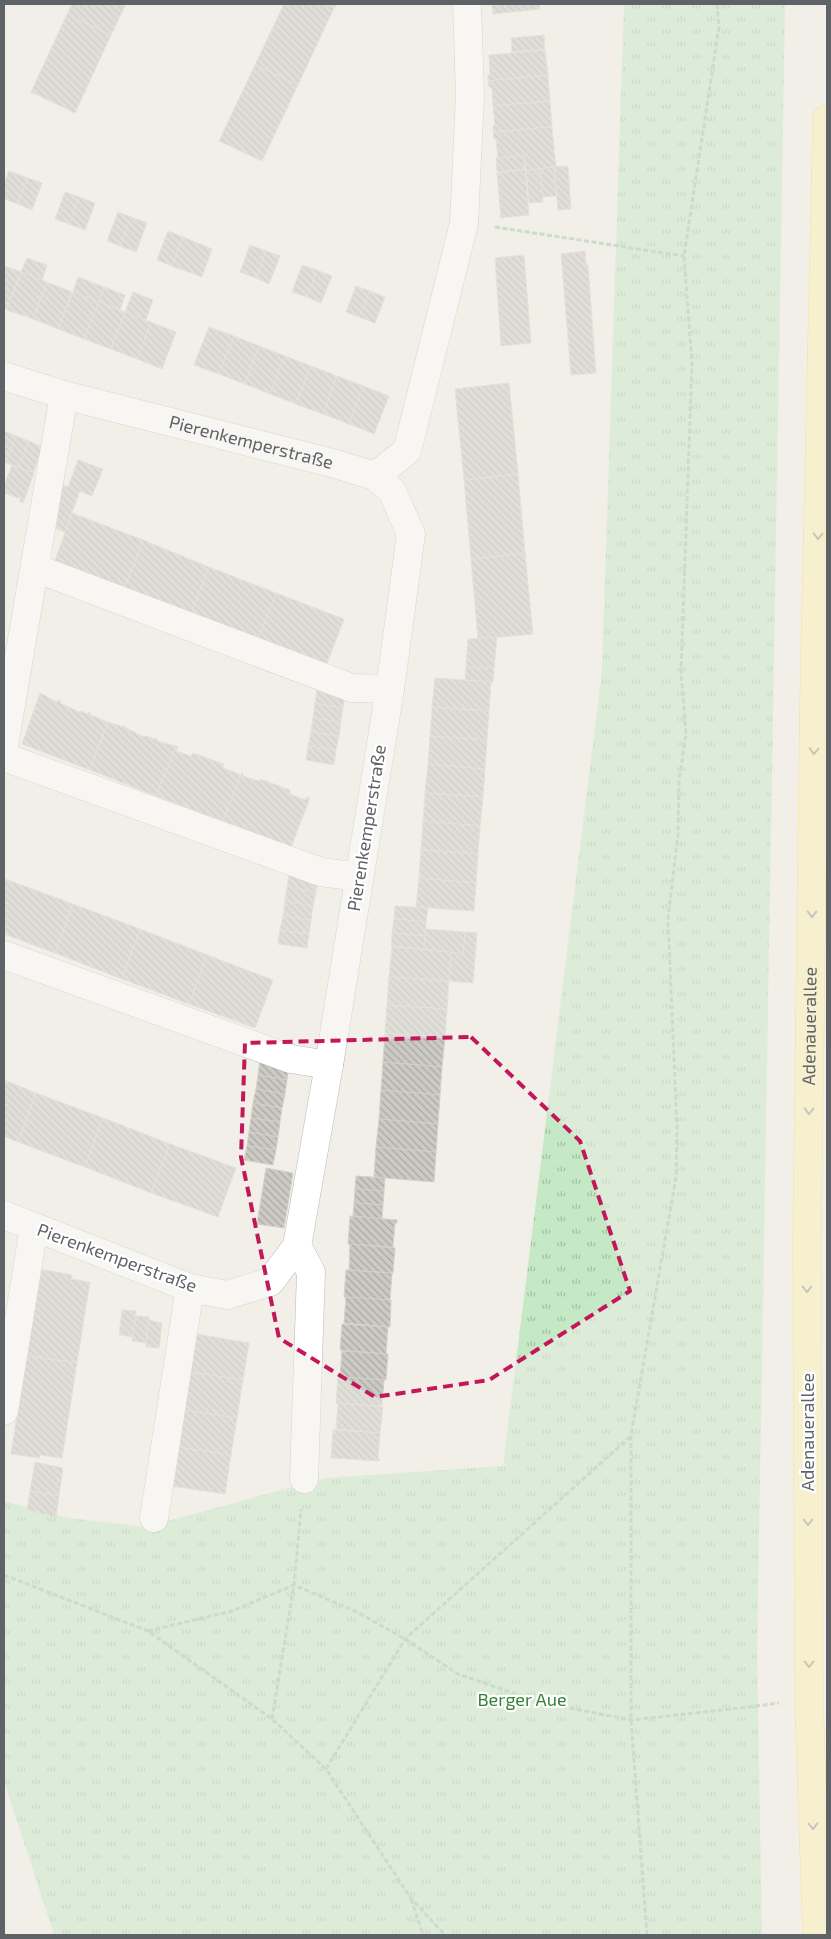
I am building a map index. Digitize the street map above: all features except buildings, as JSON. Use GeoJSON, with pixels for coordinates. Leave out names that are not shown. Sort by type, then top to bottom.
{"type":"FeatureCollection","features":[{"type":"Feature","properties":{"kind":"main road","name":"Adenauerallee"},"geometry":{"type":"LineString","coordinates":[[817,1935],[809,1703],[807,1240],[821,703],[827,119]]}},
{"type":"Feature","properties":{"kind":"street"},"geometry":{"type":"LineString","coordinates":[[375,476],[407,451],[464,223],[470,95],[467,4]]}},
{"type":"Feature","properties":{"kind":"street","name":"Pierenkemperstraße"},"geometry":{"type":"LineString","coordinates":[[4,376],[64,395],[332,463],[375,476],[392,491],[411,534],[390,689],[329,1065],[297,1246],[270,1282],[227,1295],[190,1288],[4,1215]]}},
{"type":"Feature","properties":{"kind":"street"},"geometry":{"type":"LineString","coordinates":[[4,745],[64,395]]}},
{"type":"Feature","properties":{"kind":"street"},"geometry":{"type":"LineString","coordinates":[[34,568],[352,688],[390,689]]}},
{"type":"Feature","properties":{"kind":"street"},"geometry":{"type":"LineString","coordinates":[[4,757],[321,872],[359,877]]}},
{"type":"Feature","properties":{"kind":"street"},"geometry":{"type":"LineString","coordinates":[[4,955],[291,1060],[329,1065]]}},
{"type":"Feature","properties":{"kind":"street"},"geometry":{"type":"LineString","coordinates":[[4,1411],[34,1227]]}},
{"type":"Feature","properties":{"kind":"street"},"geometry":{"type":"LineString","coordinates":[[297,1246],[311,1272],[304,1479]]}},
{"type":"Feature","properties":{"kind":"street"},"geometry":{"type":"LineString","coordinates":[[154,1518],[190,1288]]}},
{"type":"Feature","properties":{"kind":"path"},"geometry":{"type":"LineString","coordinates":[[647,1935],[631,1720],[631,1435],[676,1178],[677,1128],[668,919],[678,834],[680,781],[686,734],[681,672],[692,363],[684,256],[719,27],[717,4]]}},
{"type":"Feature","properties":{"kind":"path"},"geometry":{"type":"LineString","coordinates":[[464,223],[684,256]]}},
{"type":"Feature","properties":{"kind":"path"},"geometry":{"type":"LineString","coordinates":[[326,1769],[405,1639],[631,1435]]}},
{"type":"Feature","properties":{"kind":"path"},"geometry":{"type":"LineString","coordinates":[[272,1719],[294,1585],[304,1479]]}},
{"type":"Feature","properties":{"kind":"path"},"geometry":{"type":"LineString","coordinates":[[4,1575],[148,1631],[272,1719],[326,1769],[410,1896],[445,1935]]}},
{"type":"Feature","properties":{"kind":"path"},"geometry":{"type":"LineString","coordinates":[[148,1631],[232,1611],[294,1585],[357,1612],[405,1639],[458,1674],[538,1702],[631,1720],[778,1702],[809,1703]]}},
{"type":"Feature","properties":{"kind":"path"},"geometry":{"type":"LineString","coordinates":[[410,1896],[423,1935]]}},
{"type":"Feature","properties":{"kind":"highlighted area"},"geometry":{"type":"Polygon","coordinates":[[[471,1037],[580,1141],[630,1291],[489,1380],[375,1397],[279,1338],[241,1157],[245,1043],[471,1037]]]}},
{"type":"Feature","properties":{"kind":"green space","name":"Berger Aue"},"geometry":{"type":"Polygon","coordinates":[[[624,4],[785,4],[757,1653],[762,1935],[54,1935],[4,1781],[4,1501],[69,1518],[146,1527],[326,1478],[503,1466],[602,671],[624,4]]]}}]}
